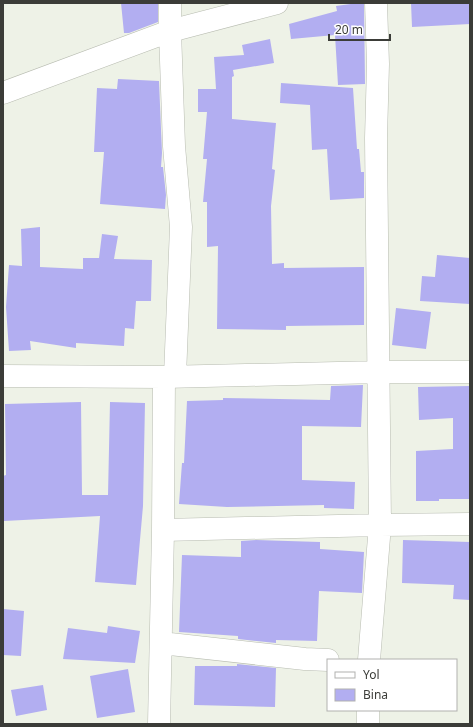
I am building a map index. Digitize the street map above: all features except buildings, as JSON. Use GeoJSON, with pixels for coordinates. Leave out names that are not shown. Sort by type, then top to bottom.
{"type":"FeatureCollection","features":[{"type":"Feature","properties":{"kind":"street"},"geometry":{"type":"LineString","coordinates":[[159,724],[163,530],[170,376],[181,227],[174,146],[170,3]]}},
{"type":"Feature","properties":{"kind":"street"},"geometry":{"type":"LineString","coordinates":[[3,93],[170,31],[277,3]]}},
{"type":"Feature","properties":{"kind":"street"},"geometry":{"type":"LineString","coordinates":[[369,659],[380,525],[376,138],[378,64],[376,3]]}},
{"type":"Feature","properties":{"kind":"street"},"geometry":{"type":"LineString","coordinates":[[3,376],[170,376],[379,372],[470,372]]}},
{"type":"Feature","properties":{"kind":"street"},"geometry":{"type":"LineString","coordinates":[[163,530],[470,524]]}},
{"type":"Feature","properties":{"kind":"street"},"geometry":{"type":"LineString","coordinates":[[161,643],[305,659],[327,660]]}},
{"type":"Feature","properties":{"kind":"street"},"geometry":{"type":"LineString","coordinates":[[368,711],[368,724]]}}]}
